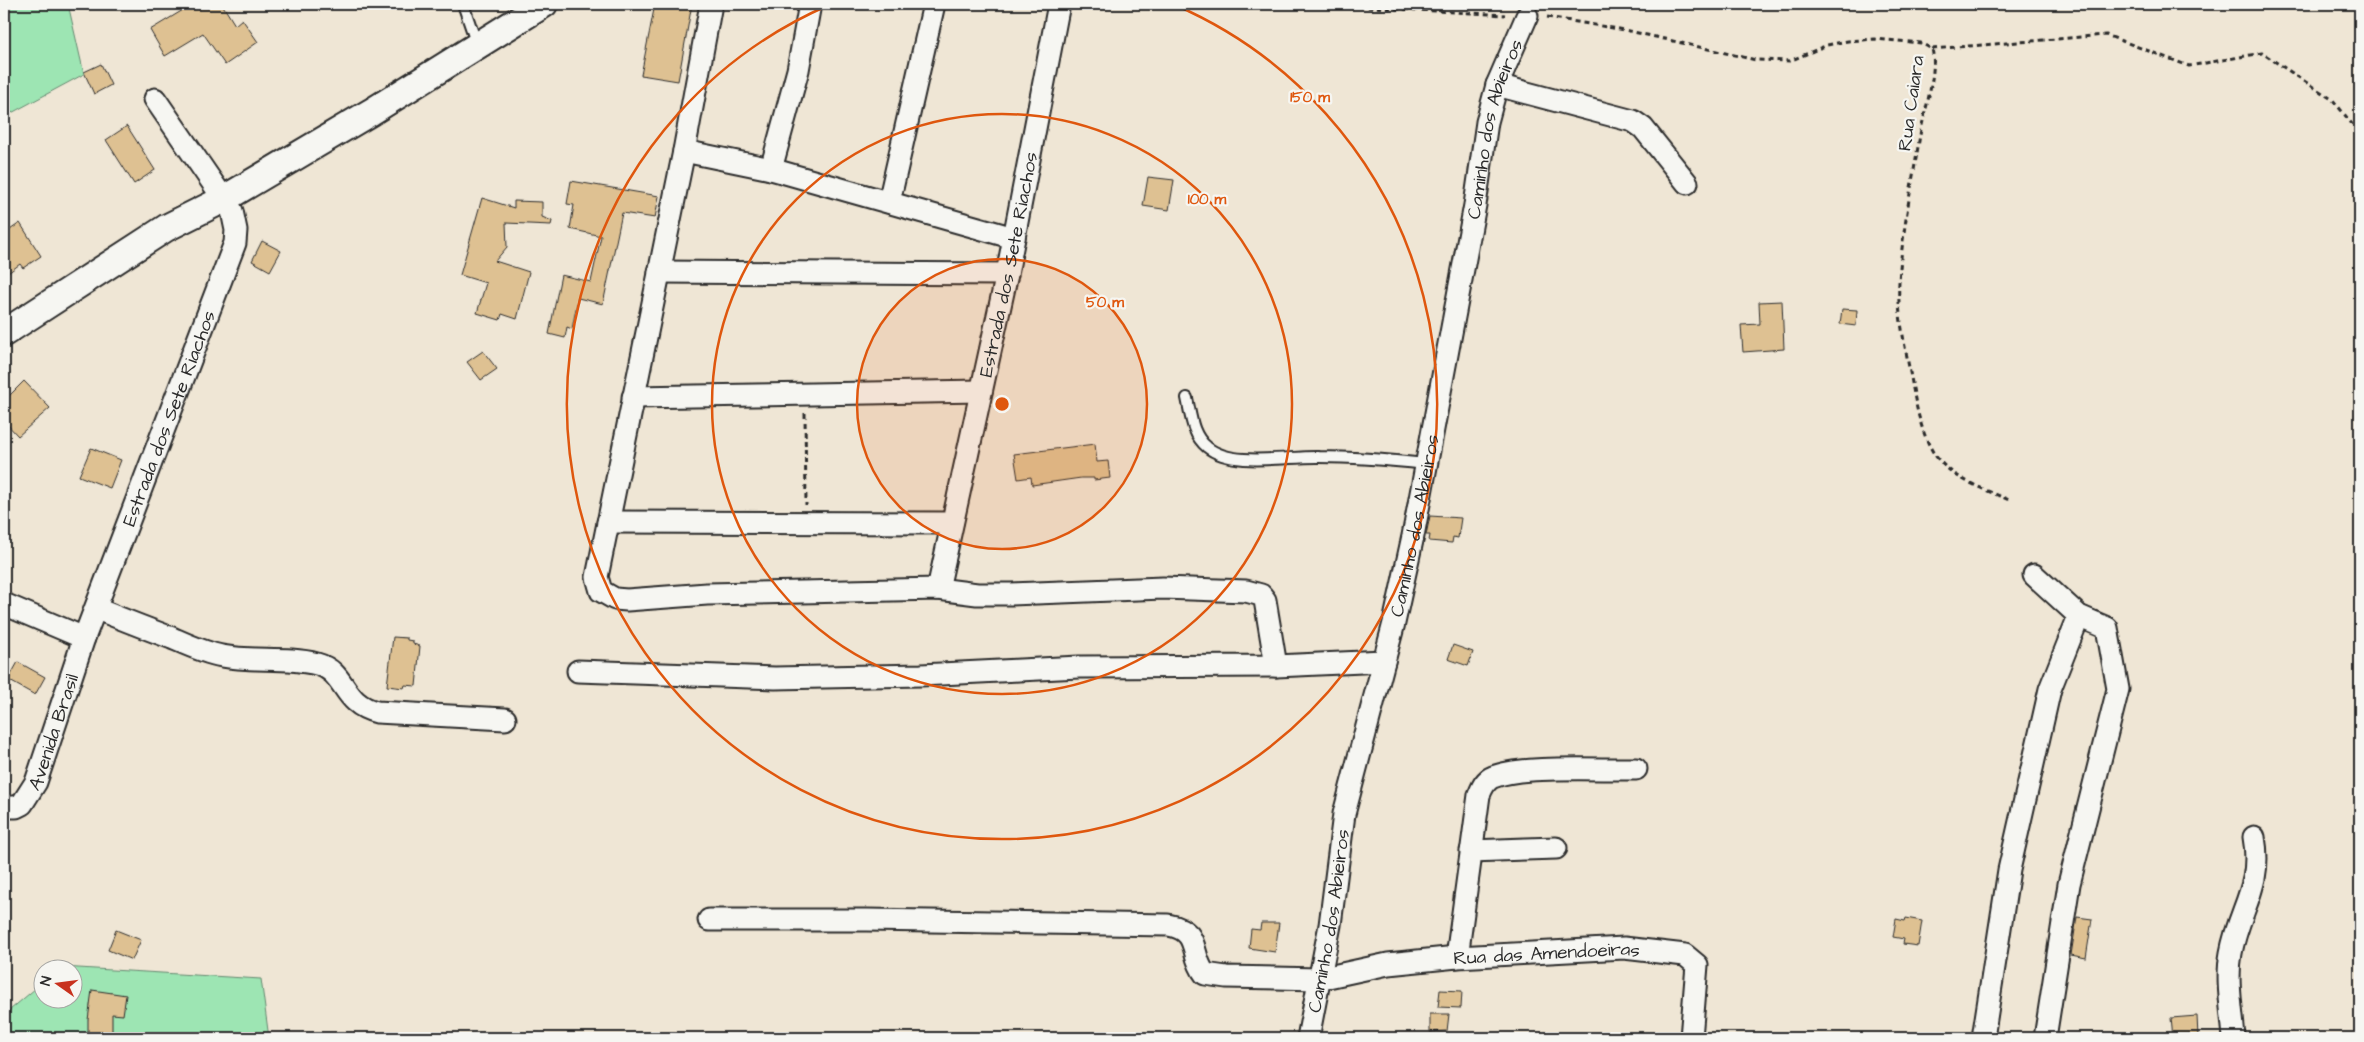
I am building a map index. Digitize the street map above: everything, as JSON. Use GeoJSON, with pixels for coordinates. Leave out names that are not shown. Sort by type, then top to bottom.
{"type":"FeatureCollection","features":[{"type":"Feature","properties":{"kind":"street"},"geometry":{"type":"LineString","coordinates":[[4,333],[166,228],[224,199],[371,112],[544,4]]}},
{"type":"Feature","properties":{"kind":"street"},"geometry":{"type":"LineString","coordinates":[[711,4],[684,151],[597,577],[601,591],[615,599],[626,600],[707,594],[938,589],[976,594],[1163,588],[1255,592],[1261,595],[1266,604],[1276,666]]}},
{"type":"Feature","properties":{"kind":"street"},"geometry":{"type":"LineString","coordinates":[[771,169],[798,70],[810,4]]}},
{"type":"Feature","properties":{"kind":"street"},"geometry":{"type":"LineString","coordinates":[[889,202],[934,4]]}},
{"type":"Feature","properties":{"kind":"street","name":"Estrada dos Sete Riachos"},"geometry":{"type":"LineString","coordinates":[[938,589],[1008,274],[1059,4]]}},
{"type":"Feature","properties":{"kind":"street","name":"Caminho dos Abieiros"},"geometry":{"type":"LineString","coordinates":[[1308,1038],[1330,925],[1344,814],[1394,623],[1475,205],[1487,122],[1497,85],[1527,16]]}},
{"type":"Feature","properties":{"kind":"street"},"geometry":{"type":"LineString","coordinates":[[1497,85],[1634,121],[1643,128],[1687,184]]}},
{"type":"Feature","properties":{"kind":"street","name":"Estrada dos Sete Riachos"},"geometry":{"type":"LineString","coordinates":[[84,638],[97,609],[232,256],[236,230],[235,219],[224,199],[155,99]]}},
{"type":"Feature","properties":{"kind":"street"},"geometry":{"type":"LineString","coordinates":[[684,151],[771,169],[1014,238]]}},
{"type":"Feature","properties":{"kind":"street"},"geometry":{"type":"LineString","coordinates":[[659,272],[1008,274]]}},
{"type":"Feature","properties":{"kind":"street"},"geometry":{"type":"LineString","coordinates":[[633,397],[981,391]]}},
{"type":"Feature","properties":{"kind":"street"},"geometry":{"type":"LineString","coordinates":[[608,522],[952,523]]}},
{"type":"Feature","properties":{"kind":"street"},"geometry":{"type":"LineString","coordinates":[[2034,575],[2079,616],[2107,628],[2118,689],[2069,884],[2045,1038]]}},
{"type":"Feature","properties":{"kind":"street"},"geometry":{"type":"LineString","coordinates":[[4,604],[84,638]]}},
{"type":"Feature","properties":{"kind":"street"},"geometry":{"type":"LineString","coordinates":[[97,609],[203,651],[222,656],[318,664],[329,670],[340,680],[351,698],[364,709],[377,712],[505,719]]}},
{"type":"Feature","properties":{"kind":"street"},"geometry":{"type":"LineString","coordinates":[[1983,1038],[2009,870],[2050,689],[2079,616]]}},
{"type":"Feature","properties":{"kind":"street","name":"Avenida Brasil"},"geometry":{"type":"LineString","coordinates":[[4,807],[16,807],[22,804],[36,782],[84,638]]}},
{"type":"Feature","properties":{"kind":"street"},"geometry":{"type":"LineString","coordinates":[[578,671],[775,678],[921,675],[1079,667],[1276,666],[1384,661]]}},
{"type":"Feature","properties":{"kind":"street"},"geometry":{"type":"LineString","coordinates":[[1456,957],[1479,795],[1491,778],[1524,771],[1636,769]]}},
{"type":"Feature","properties":{"kind":"street"},"geometry":{"type":"LineString","coordinates":[[2234,1038],[2229,975],[2230,955],[2234,938],[2255,880],[2257,867],[2254,837]]}},
{"type":"Feature","properties":{"kind":"street"},"geometry":{"type":"LineString","coordinates":[[1471,852],[1556,848]]}},
{"type":"Feature","properties":{"kind":"street","name":"Rua das Amendoeiras"},"geometry":{"type":"LineString","coordinates":[[709,920],[867,920],[1168,926],[1181,928],[1189,935],[1202,971],[1208,976],[1319,979],[1388,964],[1456,957],[1624,948],[1685,955],[1694,960],[1698,970],[1691,1038]]}},
{"type":"Feature","properties":{"kind":"lane"},"geometry":{"type":"LineString","coordinates":[[463,4],[477,45]]}},
{"type":"Feature","properties":{"kind":"lane"},"geometry":{"type":"LineString","coordinates":[[1188,398],[1193,428],[1200,441],[1219,454],[1258,459],[1318,457],[1426,464]]}},
{"type":"Feature","properties":{"kind":"path","name":"Rua Caiara"},"geometry":{"type":"LineString","coordinates":[[1314,4],[1551,17],[1625,30],[1756,60],[1790,60],[1827,45],[1875,39],[1921,43],[1932,49],[1934,55],[1919,142],[1899,283],[1902,334],[1917,411],[1933,452],[1946,468],[1967,482],[2009,500]]}},
{"type":"Feature","properties":{"kind":"path"},"geometry":{"type":"LineString","coordinates":[[1932,49],[2106,34],[2189,66],[2262,53],[2333,100],[2360,134]]}},
{"type":"Feature","properties":{"kind":"path"},"geometry":{"type":"LineString","coordinates":[[804,393],[806,522]]}},
{"type":"Feature","properties":{"kind":"green space"},"geometry":{"type":"Polygon","coordinates":[[[4,4],[68,4],[84,74],[4,117],[4,4]]]}},
{"type":"Feature","properties":{"kind":"green space"},"geometry":{"type":"Polygon","coordinates":[[[82,968],[261,979],[269,1038],[4,1038],[4,1015],[32,991],[32,1010],[82,1010],[82,968]]]}},
{"type":"Feature","properties":{"kind":"building"},"geometry":{"type":"Polygon","coordinates":[[[193,4],[222,4],[235,25],[242,19],[258,42],[225,65],[203,33],[165,56],[150,30],[193,4]]]}},
{"type":"Feature","properties":{"kind":"building"},"geometry":{"type":"Polygon","coordinates":[[[655,4],[692,4],[678,81],[641,75],[655,4]]]}},
{"type":"Feature","properties":{"kind":"building"},"geometry":{"type":"Polygon","coordinates":[[[101,64],[111,85],[94,94],[84,72],[101,64]]]}},
{"type":"Feature","properties":{"kind":"building"},"geometry":{"type":"Polygon","coordinates":[[[127,126],[155,170],[134,184],[106,140],[127,126]]]}},
{"type":"Feature","properties":{"kind":"building"},"geometry":{"type":"Polygon","coordinates":[[[1148,177],[1174,180],[1169,210],[1143,206],[1148,177]]]}},
{"type":"Feature","properties":{"kind":"building"},"geometry":{"type":"Polygon","coordinates":[[[571,181],[659,196],[655,218],[622,213],[603,304],[578,298],[572,329],[567,327],[565,338],[549,334],[561,275],[591,282],[601,236],[570,229],[574,205],[567,204],[571,181]]]}},
{"type":"Feature","properties":{"kind":"building"},"geometry":{"type":"Polygon","coordinates":[[[482,198],[514,208],[514,201],[542,202],[542,217],[552,221],[551,225],[506,223],[507,247],[495,261],[529,272],[517,319],[502,314],[500,320],[477,313],[486,283],[460,275],[482,198]]]}},
{"type":"Feature","properties":{"kind":"building"},"geometry":{"type":"Polygon","coordinates":[[[20,223],[41,256],[23,268],[20,264],[4,276],[4,234],[20,223]]]}},
{"type":"Feature","properties":{"kind":"building"},"geometry":{"type":"Polygon","coordinates":[[[262,241],[281,251],[270,271],[252,261],[262,241]]]}},
{"type":"Feature","properties":{"kind":"building"},"geometry":{"type":"Polygon","coordinates":[[[1782,301],[1784,349],[1743,352],[1741,325],[1760,324],[1759,302],[1782,301]]]}},
{"type":"Feature","properties":{"kind":"building"},"geometry":{"type":"Polygon","coordinates":[[[1842,309],[1857,310],[1856,326],[1840,324],[1842,309]]]}},
{"type":"Feature","properties":{"kind":"building"},"geometry":{"type":"Polygon","coordinates":[[[483,351],[497,369],[481,380],[467,362],[483,351]]]}},
{"type":"Feature","properties":{"kind":"building"},"geometry":{"type":"Polygon","coordinates":[[[24,381],[50,408],[18,436],[4,421],[4,401],[24,381]]]}},
{"type":"Feature","properties":{"kind":"building"},"geometry":{"type":"Polygon","coordinates":[[[1095,444],[1097,462],[1108,461],[1110,478],[1094,480],[1094,478],[1081,478],[1032,485],[1031,477],[1018,479],[1014,454],[1095,444]]]}},
{"type":"Feature","properties":{"kind":"building"},"geometry":{"type":"Polygon","coordinates":[[[91,448],[121,460],[110,488],[79,476],[91,448]]]}},
{"type":"Feature","properties":{"kind":"building"},"geometry":{"type":"Polygon","coordinates":[[[1430,516],[1461,518],[1458,538],[1453,537],[1452,543],[1429,541],[1430,535],[1426,535],[1430,516]]]}},
{"type":"Feature","properties":{"kind":"building"},"geometry":{"type":"Polygon","coordinates":[[[393,637],[407,638],[407,640],[413,641],[413,644],[420,646],[416,686],[405,685],[404,688],[387,686],[393,637]]]}},
{"type":"Feature","properties":{"kind":"building"},"geometry":{"type":"Polygon","coordinates":[[[1453,645],[1473,652],[1468,666],[1448,659],[1453,645]]]}},
{"type":"Feature","properties":{"kind":"building"},"geometry":{"type":"Polygon","coordinates":[[[18,662],[45,677],[35,695],[8,680],[18,662]]]}},
{"type":"Feature","properties":{"kind":"building"},"geometry":{"type":"Polygon","coordinates":[[[2077,917],[2092,919],[2086,958],[2071,955],[2077,917]]]}},
{"type":"Feature","properties":{"kind":"building"},"geometry":{"type":"Polygon","coordinates":[[[1906,918],[1922,921],[1918,946],[1903,944],[1904,939],[1893,937],[1896,919],[1905,921],[1906,918]]]}},
{"type":"Feature","properties":{"kind":"building"},"geometry":{"type":"Polygon","coordinates":[[[1261,923],[1279,923],[1275,952],[1249,948],[1251,929],[1260,930],[1261,923]]]}},
{"type":"Feature","properties":{"kind":"building"},"geometry":{"type":"Polygon","coordinates":[[[116,930],[141,940],[132,960],[108,950],[116,930]]]}},
{"type":"Feature","properties":{"kind":"building"},"geometry":{"type":"Polygon","coordinates":[[[92,990],[126,995],[123,1015],[112,1014],[112,1038],[88,1038],[92,990]]]}},
{"type":"Feature","properties":{"kind":"building"},"geometry":{"type":"Polygon","coordinates":[[[1440,990],[1462,991],[1461,1008],[1438,1007],[1440,990]]]}},
{"type":"Feature","properties":{"kind":"building"},"geometry":{"type":"Polygon","coordinates":[[[1430,1014],[1449,1014],[1447,1031],[1430,1032],[1430,1014]]]}},
{"type":"Feature","properties":{"kind":"building"},"geometry":{"type":"Polygon","coordinates":[[[2197,1016],[2198,1037],[2173,1038],[2171,1018],[2197,1016]]]}}]}
